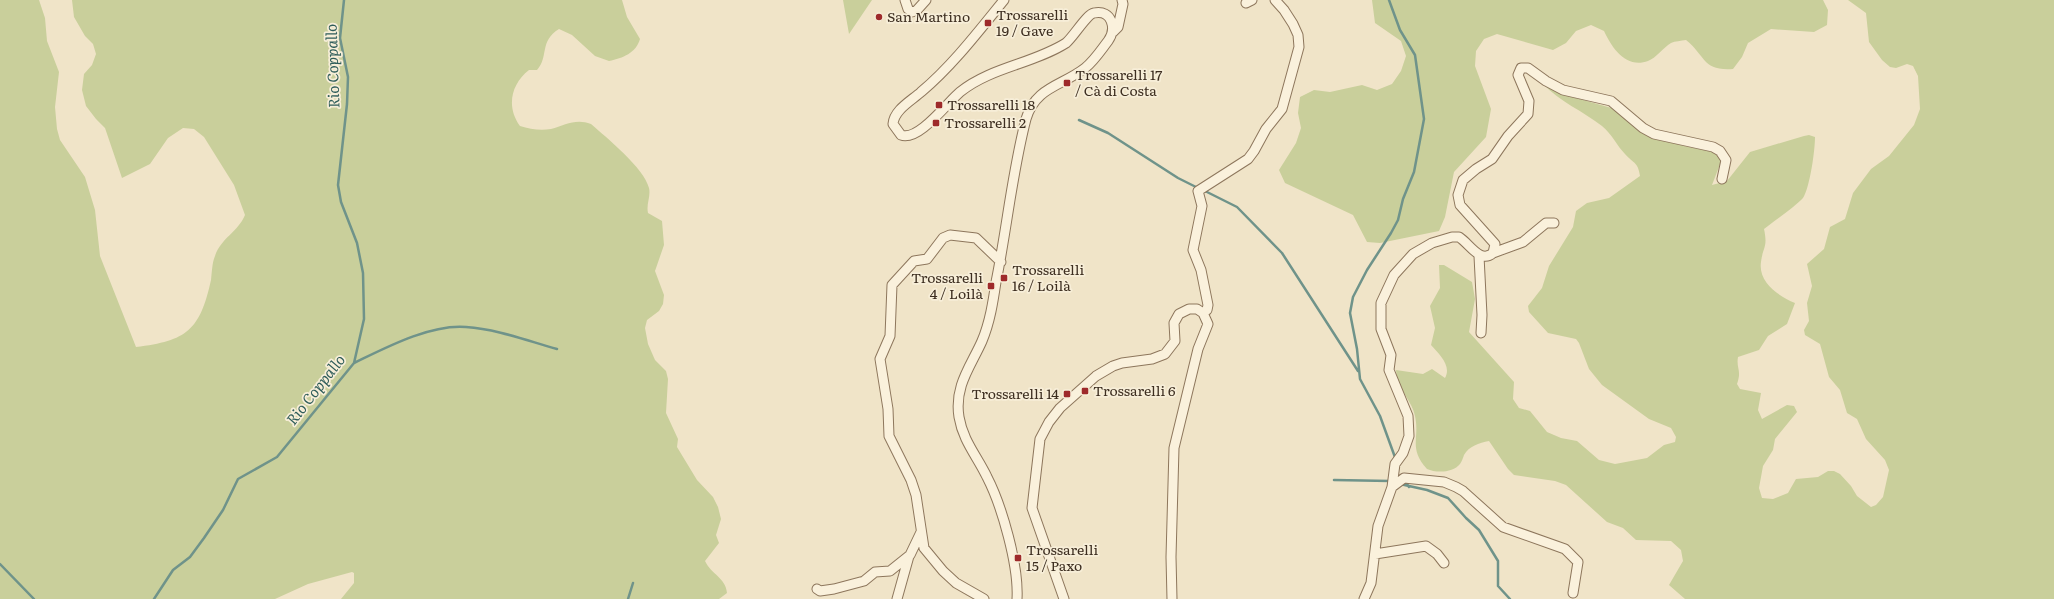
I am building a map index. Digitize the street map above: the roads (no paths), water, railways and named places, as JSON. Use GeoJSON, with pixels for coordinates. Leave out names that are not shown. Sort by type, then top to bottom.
{"type":"FeatureCollection","features":[{"type":"Feature","properties":{"kind":"street"},"geometry":{"type":"LineString","coordinates":[[904,0],[910,11],[917,10],[926,0]]}},
{"type":"Feature","properties":{"kind":"street"},"geometry":{"type":"LineString","coordinates":[[1004,0],[943,71],[895,115],[893,124],[901,135],[908,137],[916,134],[960,92],[980,79],[1044,54],[1066,43],[1078,31],[1088,15],[1097,13],[1106,15],[1112,22],[1113,32]]}},
{"type":"Feature","properties":{"kind":"street"},"geometry":{"type":"LineString","coordinates":[[1017,599],[1017,569],[1005,526],[987,476],[967,445],[959,416],[964,374],[982,340],[1001,262],[1015,174],[1026,118],[1032,104],[1051,87],[1065,81],[1085,68],[1108,41],[1118,27],[1123,4],[1122,0]]}},
{"type":"Feature","properties":{"kind":"street"},"geometry":{"type":"LineString","coordinates":[[1203,313],[1208,308],[1206,292],[1201,270],[1193,250],[1202,206],[1198,191],[1252,156],[1266,129],[1282,109],[1298,51],[1299,38],[1293,24],[1275,0]]}},
{"type":"Feature","properties":{"kind":"street"},"geometry":{"type":"LineString","coordinates":[[1493,253],[1495,244],[1460,205],[1458,195],[1463,180],[1492,159],[1508,136],[1528,114],[1528,101],[1518,75],[1521,68],[1528,68],[1546,81],[1563,90],[1611,101],[1643,128],[1654,134],[1713,147],[1720,151],[1726,160],[1722,179]]}},
{"type":"Feature","properties":{"kind":"street"},"geometry":{"type":"LineString","coordinates":[[1364,599],[1371,583],[1378,526],[1392,487],[1395,464],[1403,453],[1409,436],[1408,416],[1391,378],[1389,370],[1391,355],[1381,323],[1380,311],[1384,295],[1391,280],[1402,265],[1414,254],[1432,243],[1459,236],[1479,256],[1485,257],[1523,242],[1546,223],[1554,223]]}},
{"type":"Feature","properties":{"kind":"street"},"geometry":{"type":"LineString","coordinates":[[984,599],[968,591],[942,570],[924,548],[919,506],[913,486],[889,436],[888,409],[880,358],[890,336],[892,285],[914,261],[927,259],[943,238],[950,235],[976,238],[1001,262]]}},
{"type":"Feature","properties":{"kind":"street"},"geometry":{"type":"LineString","coordinates":[[1479,256],[1482,315],[1481,333]]}},
{"type":"Feature","properties":{"kind":"street"},"geometry":{"type":"LineString","coordinates":[[1064,599],[1032,508],[1040,439],[1049,422],[1060,408],[1096,376],[1113,366],[1122,363],[1152,359],[1166,354],[1175,341],[1174,323],[1179,314],[1185,309],[1193,308],[1203,313],[1208,321],[1208,327],[1198,349],[1174,448],[1171,557],[1172,599]]}},
{"type":"Feature","properties":{"kind":"street"},"geometry":{"type":"LineString","coordinates":[[1392,487],[1404,478],[1444,482],[1456,487],[1503,527],[1566,549],[1578,562],[1573,593]]}},
{"type":"Feature","properties":{"kind":"street"},"geometry":{"type":"LineString","coordinates":[[897,599],[910,555],[922,532]]}},
{"type":"Feature","properties":{"kind":"street"},"geometry":{"type":"LineString","coordinates":[[1375,554],[1426,546],[1437,554],[1444,563]]}},
{"type":"Feature","properties":{"kind":"street"},"geometry":{"type":"LineString","coordinates":[[817,589],[825,591],[860,582],[874,572],[890,571],[910,555]]}},
{"type":"Feature","properties":{"kind":"waterway","name":"Rio Coppallo"},"geometry":{"type":"LineString","coordinates":[[154,599],[173,570],[190,557],[204,538],[223,510],[238,479],[277,457],[354,363],[364,319],[363,273],[357,243],[341,202],[338,185],[347,104],[348,77],[340,38],[344,0]]}},
{"type":"Feature","properties":{"kind":"waterway"},"geometry":{"type":"LineString","coordinates":[[1389,0],[1400,30],[1415,55],[1424,119],[1414,172],[1403,199],[1398,220],[1367,270],[1353,297],[1350,313],[1357,349],[1360,379],[1380,416],[1396,460]]}},
{"type":"Feature","properties":{"kind":"waterway"},"geometry":{"type":"LineString","coordinates":[[1079,120],[1108,133],[1178,178],[1198,188]]}},
{"type":"Feature","properties":{"kind":"waterway"},"geometry":{"type":"LineString","coordinates":[[1203,190],[1237,207],[1282,253],[1358,371]]}},
{"type":"Feature","properties":{"kind":"waterway"},"geometry":{"type":"LineString","coordinates":[[354,363],[408,338],[438,329],[452,327],[489,330],[557,349]]}},
{"type":"Feature","properties":{"kind":"waterway"},"geometry":{"type":"LineString","coordinates":[[1334,480],[1390,481]]}},
{"type":"Feature","properties":{"kind":"waterway"},"geometry":{"type":"LineString","coordinates":[[1405,481],[1409,487]]}},
{"type":"Feature","properties":{"kind":"waterway"},"geometry":{"type":"LineString","coordinates":[[1400,484],[1427,490],[1448,498],[1479,530],[1498,561],[1498,586],[1510,599]]}},
{"type":"Feature","properties":{"kind":"waterway"},"geometry":{"type":"LineString","coordinates":[[0,564],[34,599]]}},
{"type":"Feature","properties":{"kind":"waterway"},"geometry":{"type":"LineString","coordinates":[[628,599],[633,583]]}},
{"type":"Feature","properties":{"kind":"place","name":"San Martino"},"geometry":{"type":"Point","coordinates":[879,17]}},
{"type":"Feature","properties":{"kind":"place","name":"Trossarelli 19 / Gave"},"geometry":{"type":"Point","coordinates":[988,23]}},
{"type":"Feature","properties":{"kind":"place","name":"Trossarelli 17 / Cà di Costa"},"geometry":{"type":"Point","coordinates":[1067,83]}},
{"type":"Feature","properties":{"kind":"place","name":"Trossarelli 18"},"geometry":{"type":"Point","coordinates":[939,105]}},
{"type":"Feature","properties":{"kind":"place","name":"Trossarelli 2"},"geometry":{"type":"Point","coordinates":[936,123]}},
{"type":"Feature","properties":{"kind":"place","name":"Trossarelli 16 / Loilà"},"geometry":{"type":"Point","coordinates":[1004,278]}},
{"type":"Feature","properties":{"kind":"place","name":"Trossarelli 4 / Loilà"},"geometry":{"type":"Point","coordinates":[991,286]}},
{"type":"Feature","properties":{"kind":"place","name":"Trossarelli 6"},"geometry":{"type":"Point","coordinates":[1085,391]}},
{"type":"Feature","properties":{"kind":"place","name":"Trossarelli 14"},"geometry":{"type":"Point","coordinates":[1067,394]}},
{"type":"Feature","properties":{"kind":"place","name":"Trossarelli 15 / Paxo"},"geometry":{"type":"Point","coordinates":[1018,558]}}]}
